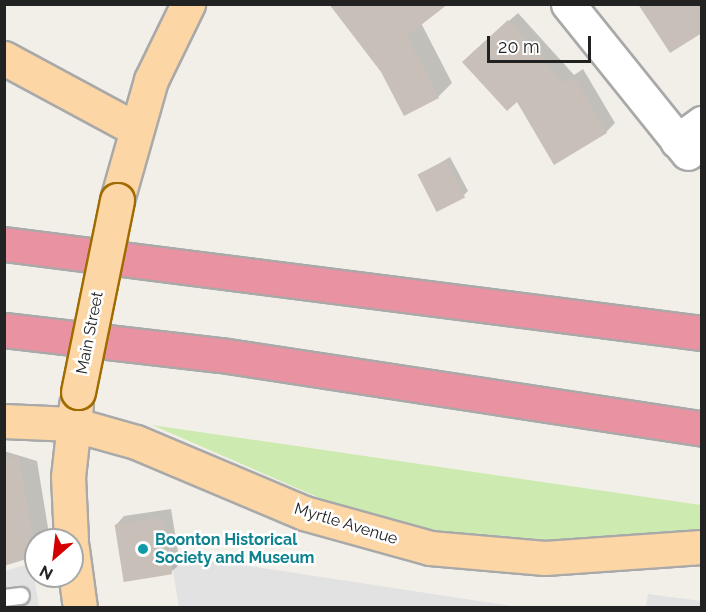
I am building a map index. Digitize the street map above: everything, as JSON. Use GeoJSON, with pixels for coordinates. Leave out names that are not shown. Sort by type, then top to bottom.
{"type":"FeatureCollection","features":[{"type":"Feature","properties":{"kind":"highway"},"geometry":{"type":"LineString","coordinates":[[4,229],[229,271]]}},
{"type":"Feature","properties":{"kind":"highway"},"geometry":{"type":"LineString","coordinates":[[4,244],[702,333]]}},
{"type":"Feature","properties":{"kind":"highway"},"geometry":{"type":"LineString","coordinates":[[4,330],[221,355],[702,429]]}},
{"type":"Feature","properties":{"kind":"main road","name":"Main Street"},"geometry":{"type":"LineString","coordinates":[[71,528],[72,424],[117,200],[134,128],[188,4]]}},
{"type":"Feature","properties":{"kind":"main road"},"geometry":{"type":"LineString","coordinates":[[4,58],[134,128]]}},
{"type":"Feature","properties":{"kind":"main road","name":"Myrtle Avenue"},"geometry":{"type":"LineString","coordinates":[[4,421],[72,424],[136,442],[304,513],[430,548],[545,558],[702,547]]}},
{"type":"Feature","properties":{"kind":"main road"},"geometry":{"type":"LineString","coordinates":[[77,588],[80,608]]}},
{"type":"Feature","properties":{"kind":"street"},"geometry":{"type":"LineString","coordinates":[[568,4],[689,139]]}},
{"type":"Feature","properties":{"kind":"green space"},"geometry":{"type":"Polygon","coordinates":[[[152,425],[701,505],[701,541],[414,539],[152,425]]]}},
{"type":"Feature","properties":{"kind":"shaded area"},"geometry":{"type":"Polygon","coordinates":[[[170,554],[518,607],[179,607],[170,554]]]}},
{"type":"Feature","properties":{"kind":"shaded area"},"geometry":{"type":"Polygon","coordinates":[[[24,565],[24,588],[36,588],[39,607],[5,608],[5,571],[24,565]]]}},
{"type":"Feature","properties":{"kind":"shaded area"},"geometry":{"type":"Polygon","coordinates":[[[648,594],[701,601],[701,607],[646,607],[648,594]]]}},
{"type":"Feature","properties":{"kind":"building"},"geometry":{"type":"Polygon","coordinates":[[[329,4],[448,4],[407,36],[439,98],[404,116],[381,72],[329,4]]]}},
{"type":"Feature","properties":{"kind":"building"},"geometry":{"type":"Polygon","coordinates":[[[638,4],[702,4],[702,33],[670,53],[638,4]]]}},
{"type":"Feature","properties":{"kind":"building"},"geometry":{"type":"Polygon","coordinates":[[[508,20],[564,83],[574,77],[607,133],[554,165],[517,102],[507,111],[462,62],[508,20]]]}},
{"type":"Feature","properties":{"kind":"building"},"geometry":{"type":"Polygon","coordinates":[[[446,160],[465,197],[437,212],[417,175],[446,160]]]}},
{"type":"Feature","properties":{"kind":"building"},"geometry":{"type":"Polygon","coordinates":[[[19,456],[31,528],[24,528],[24,560],[4,566],[4,458],[19,456]]]}},
{"type":"Feature","properties":{"kind":"building","name":"Boonton Historical Society and Museum"},"geometry":{"type":"Polygon","coordinates":[[[163,517],[172,574],[124,582],[115,525],[163,517]]]}},
{"type":"Feature","properties":{"kind":"place","name":"Boonton Historical Society and Museum"},"geometry":{"type":"Point","coordinates":[143,549]}}]}
